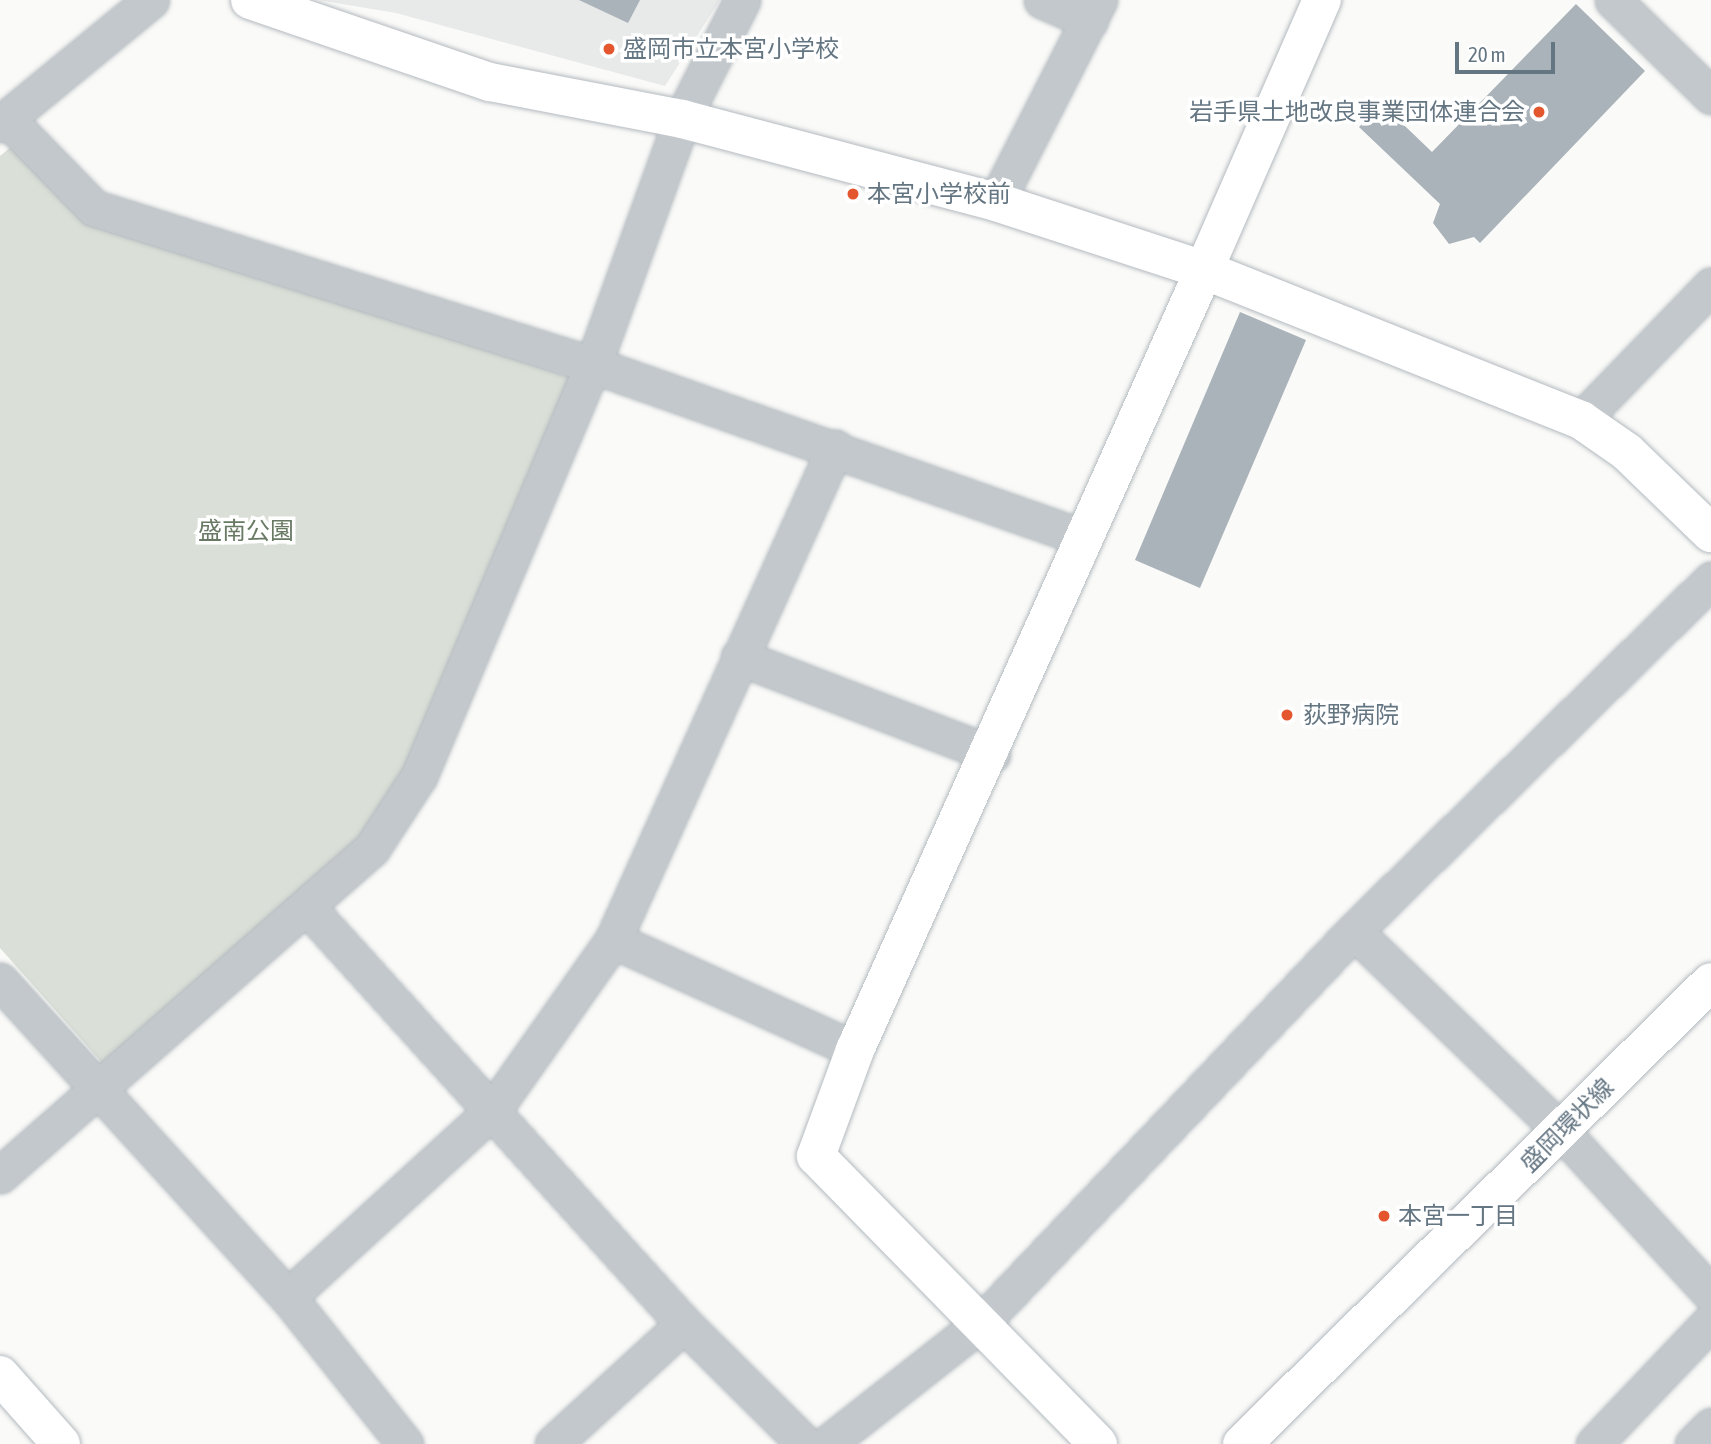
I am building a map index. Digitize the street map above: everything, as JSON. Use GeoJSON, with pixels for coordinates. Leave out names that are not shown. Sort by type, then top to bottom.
{"type":"FeatureCollection","features":[{"type":"Feature","properties":{"kind":"street"},"geometry":{"type":"LineString","coordinates":[[151,0],[4,122],[94,208],[593,365],[835,448],[1084,538]]}},
{"type":"Feature","properties":{"kind":"street"},"geometry":{"type":"LineString","coordinates":[[250,0],[491,82],[682,118],[996,202],[1204,270],[1581,420],[1627,452],[1711,533]]}},
{"type":"Feature","properties":{"kind":"street"},"geometry":{"type":"LineString","coordinates":[[0,1175],[99,1086],[308,908],[372,848],[419,776],[593,365],[682,118],[742,0]]}},
{"type":"Feature","properties":{"kind":"street"},"geometry":{"type":"LineString","coordinates":[[996,202],[1095,10],[1042,0]]}},
{"type":"Feature","properties":{"kind":"street"},"geometry":{"type":"LineString","coordinates":[[1098,1444],[982,1322],[816,1156],[855,1050],[992,754],[1084,538],[1322,0]]}},
{"type":"Feature","properties":{"kind":"street"},"geometry":{"type":"LineString","coordinates":[[1613,0],[1711,96]]}},
{"type":"Feature","properties":{"kind":"street"},"geometry":{"type":"LineString","coordinates":[[1581,420],[1711,286]]}},
{"type":"Feature","properties":{"kind":"street"},"geometry":{"type":"LineString","coordinates":[[288,1297],[493,1110],[613,940],[738,657],[835,448]]}},
{"type":"Feature","properties":{"kind":"street"},"geometry":{"type":"LineString","coordinates":[[827,1444],[982,1322],[1354,931],[1711,580]]}},
{"type":"Feature","properties":{"kind":"street"},"geometry":{"type":"LineString","coordinates":[[738,657],[992,754]]}},
{"type":"Feature","properties":{"kind":"street"},"geometry":{"type":"LineString","coordinates":[[308,908],[684,1324],[805,1444]]}},
{"type":"Feature","properties":{"kind":"street"},"geometry":{"type":"LineString","coordinates":[[1354,931],[1562,1132],[1711,1294]]}},
{"type":"Feature","properties":{"kind":"street"},"geometry":{"type":"LineString","coordinates":[[613,940],[855,1050]]}},
{"type":"Feature","properties":{"kind":"street"},"geometry":{"type":"LineString","coordinates":[[0,981],[99,1086],[288,1297],[405,1444]]}},
{"type":"Feature","properties":{"kind":"street","name":"盛岡環状線"},"geometry":{"type":"LineString","coordinates":[[1242,1444],[1562,1132],[1711,982]]}},
{"type":"Feature","properties":{"kind":"street"},"geometry":{"type":"LineString","coordinates":[[1594,1444],[1711,1321]]}},
{"type":"Feature","properties":{"kind":"street"},"geometry":{"type":"LineString","coordinates":[[552,1444],[684,1324]]}},
{"type":"Feature","properties":{"kind":"street"},"geometry":{"type":"LineString","coordinates":[[0,1375],[61,1444]]}},
{"type":"Feature","properties":{"kind":"street"},"geometry":{"type":"LineString","coordinates":[[1693,1444],[1711,1426]]}},
{"type":"Feature","properties":{"kind":"shaded area","name":"盛岡市立本宮小学校"},"geometry":{"type":"Polygon","coordinates":[[[318,0],[720,0],[665,86],[396,13],[318,0]]]}},
{"type":"Feature","properties":{"kind":"green space","name":"盛南公園"},"geometry":{"type":"Polygon","coordinates":[[[18,141],[103,220],[581,381],[410,772],[362,843],[103,1064],[0,948],[0,156],[18,141]]]}},
{"type":"Feature","properties":{"kind":"building"},"geometry":{"type":"Polygon","coordinates":[[[579,0],[640,0],[628,23],[579,0]]]}},
{"type":"Feature","properties":{"kind":"building","name":"岩手県土地改良事業団体連合会"},"geometry":{"type":"Polygon","coordinates":[[[1576,4],[1645,71],[1480,243],[1474,237],[1449,244],[1433,223],[1440,204],[1359,127],[1382,104],[1432,152],[1576,4]]]}},
{"type":"Feature","properties":{"kind":"building"},"geometry":{"type":"Polygon","coordinates":[[[1240,312],[1306,340],[1200,588],[1135,560],[1240,312]]]}},
{"type":"Feature","properties":{"kind":"place","name":"盛岡市立本宮小学校"},"geometry":{"type":"Point","coordinates":[609,49]}},
{"type":"Feature","properties":{"kind":"place","name":"岩手県土地改良事業団体連合会"},"geometry":{"type":"Point","coordinates":[1539,112]}},
{"type":"Feature","properties":{"kind":"place","name":"本宮小学校前"},"geometry":{"type":"Point","coordinates":[853,194]}},
{"type":"Feature","properties":{"kind":"place","name":"荻野病院"},"geometry":{"type":"Point","coordinates":[1287,715]}},
{"type":"Feature","properties":{"kind":"place","name":"本宮一丁目"},"geometry":{"type":"Point","coordinates":[1384,1216]}}]}
